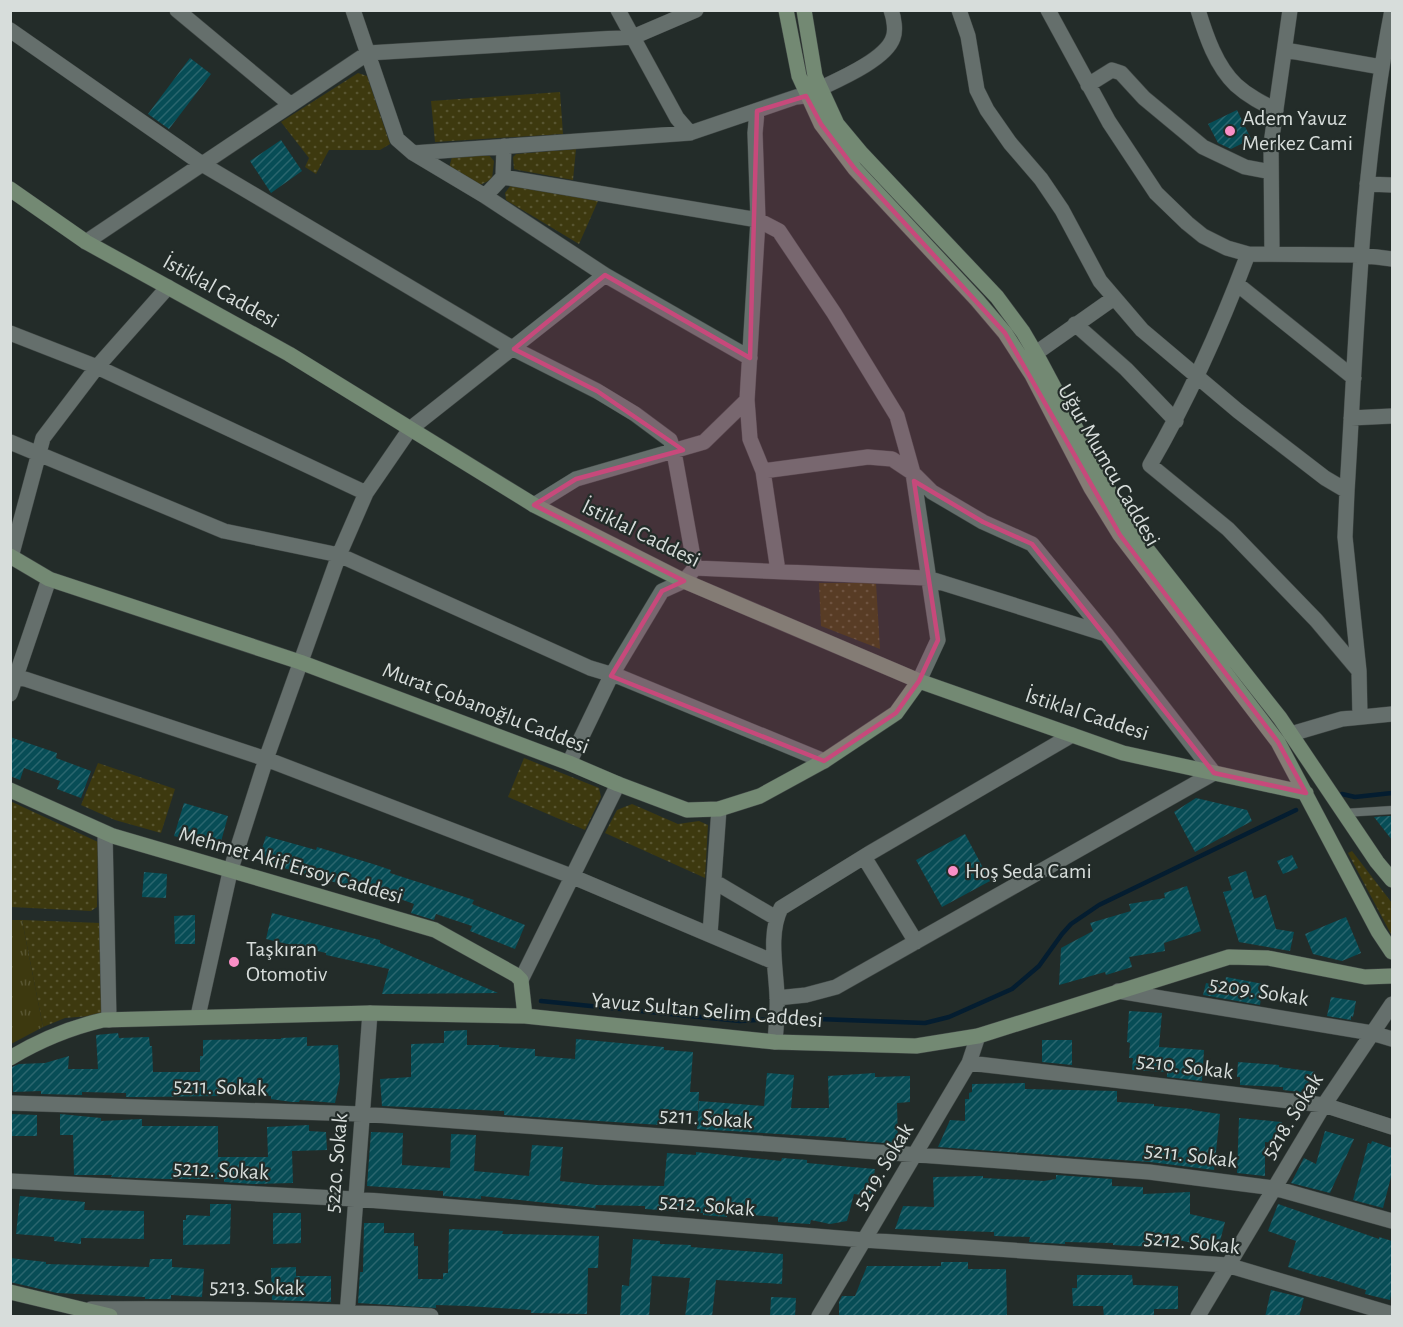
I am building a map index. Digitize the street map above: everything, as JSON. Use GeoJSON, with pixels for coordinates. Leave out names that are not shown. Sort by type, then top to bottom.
{"type":"FeatureCollection","features":[{"type":"Feature","properties":{"kind":"street"},"geometry":{"type":"LineString","coordinates":[[177,10],[291,105]]}},
{"type":"Feature","properties":{"kind":"street"},"geometry":{"type":"LineString","coordinates":[[353,10],[397,140],[413,153],[485,196],[605,275],[750,358]]}},
{"type":"Feature","properties":{"kind":"street"},"geometry":{"type":"LineString","coordinates":[[618,10],[677,118],[690,133]]}},
{"type":"Feature","properties":{"kind":"street"},"geometry":{"type":"LineString","coordinates":[[86,242],[368,53],[633,37],[696,10]]}},
{"type":"Feature","properties":{"kind":"street","name":"Uğur Mumcu Caddesi"},"geometry":{"type":"LineString","coordinates":[[786,10],[799,76],[820,124],[855,169],[1005,333],[1032,375],[1109,519],[1132,553],[1278,741],[1378,931],[1392,952]]}},
{"type":"Feature","properties":{"kind":"street","name":"Uğur Mumcu Caddesi"},"geometry":{"type":"LineString","coordinates":[[804,10],[816,76],[837,124],[997,297],[1036,353],[1111,494],[1135,534],[1291,734],[1392,880]]}},
{"type":"Feature","properties":{"kind":"street"},"geometry":{"type":"LineString","coordinates":[[821,88],[854,73],[887,48],[894,38],[891,10]]}},
{"type":"Feature","properties":{"kind":"street"},"geometry":{"type":"LineString","coordinates":[[959,10],[968,36],[977,90],[987,110],[1010,143],[1041,179],[1062,210],[1100,281],[1142,330],[1196,377],[1317,472],[1347,491]]}},
{"type":"Feature","properties":{"kind":"street"},"geometry":{"type":"LineString","coordinates":[[1048,10],[1109,122],[1156,193],[1203,236],[1227,248],[1248,254],[1361,255],[1392,258]]}},
{"type":"Feature","properties":{"kind":"street"},"geometry":{"type":"LineString","coordinates":[[1198,10],[1219,62],[1236,85],[1256,100],[1276,110]]}},
{"type":"Feature","properties":{"kind":"street"},"geometry":{"type":"LineString","coordinates":[[1272,254],[1271,144],[1290,10]]}},
{"type":"Feature","properties":{"kind":"street"},"geometry":{"type":"LineString","coordinates":[[1360,717],[1359,671],[1345,537],[1347,491],[1366,184],[1381,67],[1392,10]]}},
{"type":"Feature","properties":{"kind":"street"},"geometry":{"type":"LineString","coordinates":[[10,30],[202,164],[514,349],[597,391],[635,414],[670,440],[695,568]]}},
{"type":"Feature","properties":{"kind":"street"},"geometry":{"type":"LineString","coordinates":[[1285,50],[1381,67]]}},
{"type":"Feature","properties":{"kind":"street"},"geometry":{"type":"LineString","coordinates":[[1088,85],[1112,70],[1121,73],[1144,98],[1203,147],[1245,167],[1271,172]]}},
{"type":"Feature","properties":{"kind":"street"},"geometry":{"type":"LineString","coordinates":[[413,153],[690,133],[796,97],[806,96]]}},
{"type":"Feature","properties":{"kind":"street"},"geometry":{"type":"LineString","coordinates":[[757,111],[755,133],[758,220],[747,400],[750,439],[763,471],[778,571]]}},
{"type":"Feature","properties":{"kind":"street"},"geometry":{"type":"LineString","coordinates":[[485,196],[503,177],[504,146]]}},
{"type":"Feature","properties":{"kind":"street"},"geometry":{"type":"LineString","coordinates":[[503,177],[758,220],[779,231],[840,323],[897,416],[913,473],[938,640],[919,681]]}},
{"type":"Feature","properties":{"kind":"street"},"geometry":{"type":"LineString","coordinates":[[1366,184],[1392,185]]}},
{"type":"Feature","properties":{"kind":"street","name":"İstiklal Caddesi"},"geometry":{"type":"LineString","coordinates":[[10,189],[86,242],[289,354],[534,505],[684,581],[919,681],[1123,753],[1306,793]]}},
{"type":"Feature","properties":{"kind":"street"},"geometry":{"type":"LineString","coordinates":[[1248,254],[1176,421],[1150,465],[1228,529],[1316,620],[1359,671]]}},
{"type":"Feature","properties":{"kind":"street"},"geometry":{"type":"LineString","coordinates":[[198,1016],[230,872],[266,759],[339,555],[366,493],[410,429],[605,275]]}},
{"type":"Feature","properties":{"kind":"street"},"geometry":{"type":"LineString","coordinates":[[1237,284],[1354,378]]}},
{"type":"Feature","properties":{"kind":"street"},"geometry":{"type":"LineString","coordinates":[[11,556],[43,438],[97,367],[168,287]]}},
{"type":"Feature","properties":{"kind":"street"},"geometry":{"type":"LineString","coordinates":[[1036,353],[1114,298]]}},
{"type":"Feature","properties":{"kind":"street"},"geometry":{"type":"LineString","coordinates":[[1075,324],[1126,369],[1176,421]]}},
{"type":"Feature","properties":{"kind":"street"},"geometry":{"type":"LineString","coordinates":[[10,333],[97,367],[366,493]]}},
{"type":"Feature","properties":{"kind":"street"},"geometry":{"type":"LineString","coordinates":[[534,505],[576,479],[704,442],[747,400]]}},
{"type":"Feature","properties":{"kind":"street"},"geometry":{"type":"LineString","coordinates":[[1351,418],[1392,416]]}},
{"type":"Feature","properties":{"kind":"street"},"geometry":{"type":"LineString","coordinates":[[10,442],[224,531],[339,555],[611,676],[620,677],[824,761]]}},
{"type":"Feature","properties":{"kind":"street"},"geometry":{"type":"LineString","coordinates":[[763,471],[868,457],[892,459],[913,473],[932,492],[982,522],[1032,544],[1106,634],[1214,773],[836,987],[777,1003]]}},
{"type":"Feature","properties":{"kind":"street","name":"Murat Çobanoğlu Caddesi"},"geometry":{"type":"LineString","coordinates":[[11,556],[49,579],[300,662],[687,810],[719,809],[760,796],[824,761],[896,713],[919,681]]}},
{"type":"Feature","properties":{"kind":"street"},"geometry":{"type":"LineString","coordinates":[[695,568],[927,578],[1106,634]]}},
{"type":"Feature","properties":{"kind":"street"},"geometry":{"type":"LineString","coordinates":[[569,763],[611,676],[662,591],[684,581],[695,568]]}},
{"type":"Feature","properties":{"kind":"street"},"geometry":{"type":"LineString","coordinates":[[10,694],[13,676],[49,579]]}},
{"type":"Feature","properties":{"kind":"street"},"geometry":{"type":"LineString","coordinates":[[13,676],[266,759],[571,876],[774,962]]}},
{"type":"Feature","properties":{"kind":"street"},"geometry":{"type":"LineString","coordinates":[[1291,734],[1342,719],[1392,714]]}},
{"type":"Feature","properties":{"kind":"street"},"geometry":{"type":"LineString","coordinates":[[776,1035],[777,1003],[774,962],[776,918],[781,908],[864,856],[1072,735]]}},
{"type":"Feature","properties":{"kind":"street"},"geometry":{"type":"LineString","coordinates":[[525,1016],[521,980],[618,784]]}},
{"type":"Feature","properties":{"kind":"street","name":"Mehmet Akif Ersoy Caddesi"},"geometry":{"type":"LineString","coordinates":[[10,790],[105,833],[230,872],[435,930],[516,975],[521,980]]}},
{"type":"Feature","properties":{"kind":"street"},"geometry":{"type":"LineString","coordinates":[[710,934],[719,809]]}},
{"type":"Feature","properties":{"kind":"street"},"geometry":{"type":"LineString","coordinates":[[105,833],[109,1020]]}},
{"type":"Feature","properties":{"kind":"street"},"geometry":{"type":"LineString","coordinates":[[864,856],[916,942]]}},
{"type":"Feature","properties":{"kind":"street"},"geometry":{"type":"LineString","coordinates":[[715,882],[776,918]]}},
{"type":"Feature","properties":{"kind":"street","name":"Yavuz Sultan Selim Caddesi"},"geometry":{"type":"LineString","coordinates":[[10,1058],[68,1029],[109,1020],[370,1013],[525,1016],[916,1046],[978,1036],[1229,957],[1268,958],[1365,977],[1392,976]]}},
{"type":"Feature","properties":{"kind":"street","name":"5209. Sokak"},"geometry":{"type":"LineString","coordinates":[[1118,991],[1372,1033],[1392,1039]]}},
{"type":"Feature","properties":{"kind":"street","name":"5218. Sokak"},"geometry":{"type":"LineString","coordinates":[[1198,1317],[1324,1105],[1392,1004]]}},
{"type":"Feature","properties":{"kind":"street","name":"5220. Sokak"},"geometry":{"type":"LineString","coordinates":[[347,1314],[370,1013]]}},
{"type":"Feature","properties":{"kind":"street","name":"5219. Sokak"},"geometry":{"type":"LineString","coordinates":[[819,1317],[969,1063],[978,1036]]}},
{"type":"Feature","properties":{"kind":"street","name":"5210. Sokak"},"geometry":{"type":"LineString","coordinates":[[969,1063],[1324,1105],[1392,1127]]}},
{"type":"Feature","properties":{"kind":"street","name":"5211. Sokak"},"geometry":{"type":"LineString","coordinates":[[10,1103],[362,1114],[1149,1172],[1274,1188],[1392,1221]]}},
{"type":"Feature","properties":{"kind":"street","name":"5212. Sokak"},"geometry":{"type":"LineString","coordinates":[[10,1181],[355,1199],[864,1240],[1227,1265],[1392,1314]]}},
{"type":"Feature","properties":{"kind":"street"},"geometry":{"type":"LineString","coordinates":[[10,1292],[110,1317]]}},
{"type":"Feature","properties":{"kind":"street","name":"5213. Sokak"},"geometry":{"type":"LineString","coordinates":[[82,1309],[189,1308],[431,1317]]}},
{"type":"Feature","properties":{"kind":"lane"},"geometry":{"type":"LineString","coordinates":[[1344,813],[1392,810]]}},
{"type":"Feature","properties":{"kind":"highlighted area"},"geometry":{"type":"Polygon","coordinates":[[[806,96],[821,124],[855,169],[1005,333],[1120,535],[1278,742],[1306,793],[1214,773],[1032,544],[983,522],[914,481],[938,640],[919,681],[896,713],[824,761],[611,676],[662,591],[684,581],[534,505],[576,479],[683,450],[597,391],[514,349],[605,275],[750,358],[757,111],[806,96]]]}},
{"type":"Feature","properties":{"kind":"green space"},"geometry":{"type":"Polygon","coordinates":[[[358,73],[367,76],[390,144],[380,150],[329,150],[316,174],[305,167],[309,158],[281,122],[358,73]]]}},
{"type":"Feature","properties":{"kind":"green space"},"geometry":{"type":"Polygon","coordinates":[[[560,92],[563,134],[435,142],[431,101],[560,92]]]}},
{"type":"Feature","properties":{"kind":"green space"},"geometry":{"type":"Polygon","coordinates":[[[576,149],[573,180],[514,169],[513,157],[516,154],[576,149]]]}},
{"type":"Feature","properties":{"kind":"green space"},"geometry":{"type":"Polygon","coordinates":[[[488,154],[494,161],[492,179],[480,185],[449,168],[452,157],[488,154]]]}},
{"type":"Feature","properties":{"kind":"green space"},"geometry":{"type":"Polygon","coordinates":[[[511,185],[598,201],[579,244],[506,200],[505,193],[511,185]]]}},
{"type":"Feature","properties":{"kind":"green space"},"geometry":{"type":"Polygon","coordinates":[[[819,583],[876,583],[880,649],[821,626],[819,583]]]}},
{"type":"Feature","properties":{"kind":"green space"},"geometry":{"type":"Polygon","coordinates":[[[524,758],[599,788],[601,797],[585,830],[508,797],[524,758]]]}},
{"type":"Feature","properties":{"kind":"green space"},"geometry":{"type":"Polygon","coordinates":[[[98,763],[175,789],[161,833],[115,820],[81,805],[98,763]]]}},
{"type":"Feature","properties":{"kind":"green space"},"geometry":{"type":"Polygon","coordinates":[[[10,801],[98,842],[97,907],[91,911],[11,907],[10,801]]]}},
{"type":"Feature","properties":{"kind":"green space"},"geometry":{"type":"Polygon","coordinates":[[[632,804],[678,824],[699,821],[708,825],[705,878],[605,833],[617,810],[632,804]]]}},
{"type":"Feature","properties":{"kind":"green space"},"geometry":{"type":"Polygon","coordinates":[[[1352,851],[1392,903],[1392,936],[1348,853],[1352,851]]]}},
{"type":"Feature","properties":{"kind":"green space"},"geometry":{"type":"Polygon","coordinates":[[[10,920],[22,920],[43,1027],[11,1044],[10,920]]]}},
{"type":"Feature","properties":{"kind":"green space"},"geometry":{"type":"Polygon","coordinates":[[[22,920],[101,923],[103,1015],[65,1018],[43,1027],[22,920]]]}},
{"type":"Feature","properties":{"kind":"building"},"geometry":{"type":"Polygon","coordinates":[[[190,58],[211,74],[169,129],[148,114],[190,58]]]}},
{"type":"Feature","properties":{"kind":"building","name":"Adem Yavuz Merkez Cami"},"geometry":{"type":"Polygon","coordinates":[[[1237,110],[1251,139],[1231,149],[1218,143],[1208,124],[1237,110]]]}},
{"type":"Feature","properties":{"kind":"building"},"geometry":{"type":"Polygon","coordinates":[[[281,140],[302,171],[271,193],[250,161],[281,140]]]}},
{"type":"Feature","properties":{"kind":"building"},"geometry":{"type":"Polygon","coordinates":[[[10,737],[57,753],[56,758],[91,771],[81,798],[57,789],[60,781],[24,768],[20,780],[10,776],[10,737]]]}},
{"type":"Feature","properties":{"kind":"building"},"geometry":{"type":"Polygon","coordinates":[[[1196,798],[1247,810],[1252,821],[1195,852],[1174,812],[1196,798]]]}},
{"type":"Feature","properties":{"kind":"building"},"geometry":{"type":"Polygon","coordinates":[[[184,803],[228,816],[219,849],[174,836],[184,803]]]}},
{"type":"Feature","properties":{"kind":"building"},"geometry":{"type":"Polygon","coordinates":[[[1392,816],[1392,840],[1374,817],[1392,816]]]}},
{"type":"Feature","properties":{"kind":"building","name":"Hoş Seda Cami"},"geometry":{"type":"Polygon","coordinates":[[[965,834],[990,881],[942,907],[916,860],[965,834]]]}},
{"type":"Feature","properties":{"kind":"building"},"geometry":{"type":"Polygon","coordinates":[[[266,836],[316,850],[317,847],[391,870],[390,873],[474,900],[472,904],[525,925],[515,949],[470,931],[472,926],[436,914],[434,920],[411,913],[414,904],[354,882],[352,887],[258,861],[266,836]]]}},
{"type":"Feature","properties":{"kind":"building"},"geometry":{"type":"Polygon","coordinates":[[[1292,855],[1298,868],[1283,874],[1277,861],[1292,855]]]}},
{"type":"Feature","properties":{"kind":"building"},"geometry":{"type":"Polygon","coordinates":[[[1246,871],[1254,899],[1266,895],[1276,929],[1294,932],[1290,951],[1239,942],[1223,892],[1232,890],[1228,877],[1246,871]]]}},
{"type":"Feature","properties":{"kind":"building"},"geometry":{"type":"Polygon","coordinates":[[[144,872],[167,874],[166,898],[142,897],[144,872]]]}},
{"type":"Feature","properties":{"kind":"building"},"geometry":{"type":"Polygon","coordinates":[[[1187,886],[1201,931],[1164,943],[1165,951],[1129,957],[1132,967],[1059,985],[1061,948],[1093,931],[1090,923],[1131,911],[1129,904],[1165,898],[1164,893],[1187,886]]]}},
{"type":"Feature","properties":{"kind":"building"},"geometry":{"type":"Polygon","coordinates":[[[272,913],[380,940],[380,943],[498,993],[382,994],[389,969],[266,939],[272,913]]]}},
{"type":"Feature","properties":{"kind":"building"},"geometry":{"type":"Polygon","coordinates":[[[195,915],[195,944],[175,944],[174,916],[195,915]]]}},
{"type":"Feature","properties":{"kind":"building"},"geometry":{"type":"Polygon","coordinates":[[[1346,917],[1361,953],[1342,961],[1313,954],[1305,934],[1346,917]]]}},
{"type":"Feature","properties":{"kind":"building"},"geometry":{"type":"Polygon","coordinates":[[[1226,977],[1263,984],[1260,1005],[1203,995],[1206,983],[1215,985],[1216,981],[1225,983],[1226,977]]]}},
{"type":"Feature","properties":{"kind":"building"},"geometry":{"type":"Polygon","coordinates":[[[1331,997],[1356,1001],[1351,1020],[1327,1016],[1331,997]]]}},
{"type":"Feature","properties":{"kind":"building"},"geometry":{"type":"Polygon","coordinates":[[[1129,1011],[1162,1013],[1159,1047],[1204,1050],[1202,1081],[1167,1077],[1167,1072],[1132,1070],[1133,1058],[1129,1058],[1130,1043],[1127,1042],[1129,1011]]]}},
{"type":"Feature","properties":{"kind":"building"},"geometry":{"type":"Polygon","coordinates":[[[467,1030],[467,1045],[499,1045],[499,1047],[535,1049],[535,1056],[575,1059],[576,1039],[693,1052],[690,1092],[699,1092],[698,1111],[662,1110],[661,1125],[504,1115],[504,1111],[382,1106],[380,1079],[411,1077],[411,1044],[444,1043],[444,1031],[467,1030]]]}},
{"type":"Feature","properties":{"kind":"building"},"geometry":{"type":"Polygon","coordinates":[[[118,1033],[119,1038],[149,1037],[150,1046],[152,1046],[153,1072],[200,1072],[203,1040],[307,1037],[307,1046],[338,1045],[340,1078],[335,1103],[300,1100],[292,1102],[271,1099],[271,1096],[221,1094],[221,1096],[126,1097],[126,1093],[82,1092],[82,1095],[41,1094],[41,1091],[13,1092],[12,1067],[19,1064],[45,1063],[69,1056],[68,1069],[98,1069],[96,1035],[118,1033]]]}},
{"type":"Feature","properties":{"kind":"building"},"geometry":{"type":"Polygon","coordinates":[[[1042,1040],[1072,1040],[1072,1065],[1042,1062],[1042,1040]]]}},
{"type":"Feature","properties":{"kind":"building"},"geometry":{"type":"Polygon","coordinates":[[[1238,1062],[1279,1065],[1279,1067],[1316,1072],[1314,1084],[1310,1084],[1309,1093],[1283,1090],[1283,1087],[1240,1085],[1240,1077],[1237,1077],[1238,1062]]]}},
{"type":"Feature","properties":{"kind":"building"},"geometry":{"type":"Polygon","coordinates":[[[767,1073],[794,1075],[791,1108],[829,1108],[828,1076],[875,1073],[875,1077],[910,1076],[910,1102],[897,1103],[898,1144],[846,1140],[846,1138],[697,1129],[699,1101],[764,1106],[767,1073]]]}},
{"type":"Feature","properties":{"kind":"building"},"geometry":{"type":"Polygon","coordinates":[[[1025,1083],[1025,1089],[1117,1091],[1117,1102],[1154,1104],[1154,1106],[1220,1114],[1214,1170],[1150,1162],[938,1147],[950,1120],[965,1121],[965,1099],[969,1099],[972,1084],[1025,1083]]]}},
{"type":"Feature","properties":{"kind":"building"},"geometry":{"type":"Polygon","coordinates":[[[10,1114],[37,1115],[37,1136],[10,1136],[10,1114]]]}},
{"type":"Feature","properties":{"kind":"building"},"geometry":{"type":"Polygon","coordinates":[[[60,1114],[101,1118],[101,1121],[142,1119],[142,1126],[218,1126],[218,1157],[268,1157],[267,1127],[309,1125],[309,1131],[326,1132],[327,1150],[292,1151],[293,1183],[253,1184],[224,1182],[224,1179],[74,1175],[73,1135],[60,1135],[60,1114]]]}},
{"type":"Feature","properties":{"kind":"building"},"geometry":{"type":"Polygon","coordinates":[[[1239,1118],[1282,1122],[1281,1136],[1276,1136],[1275,1143],[1265,1142],[1265,1176],[1237,1173],[1239,1118]]]}},
{"type":"Feature","properties":{"kind":"building"},"geometry":{"type":"Polygon","coordinates":[[[1325,1131],[1354,1139],[1330,1193],[1291,1183],[1304,1158],[1316,1164],[1325,1131]]]}},
{"type":"Feature","properties":{"kind":"building"},"geometry":{"type":"Polygon","coordinates":[[[371,1132],[403,1133],[402,1165],[450,1168],[451,1134],[476,1135],[474,1171],[529,1176],[532,1145],[563,1147],[560,1181],[597,1185],[664,1186],[667,1153],[696,1155],[696,1152],[781,1161],[782,1158],[807,1160],[807,1163],[875,1169],[871,1196],[854,1194],[847,1221],[830,1224],[811,1220],[810,1224],[778,1222],[778,1217],[727,1213],[727,1217],[703,1215],[703,1213],[645,1209],[645,1206],[596,1205],[595,1209],[481,1196],[481,1199],[443,1196],[443,1191],[367,1186],[371,1132]]]}},
{"type":"Feature","properties":{"kind":"building"},"geometry":{"type":"Polygon","coordinates":[[[1372,1141],[1392,1148],[1392,1173],[1383,1208],[1353,1200],[1368,1143],[1371,1144],[1372,1141]]]}},
{"type":"Feature","properties":{"kind":"building"},"geometry":{"type":"Polygon","coordinates":[[[1056,1175],[1112,1179],[1112,1186],[1143,1187],[1143,1194],[1190,1192],[1190,1214],[1225,1222],[1218,1249],[1179,1240],[1179,1248],[1113,1245],[1113,1243],[1065,1242],[1065,1244],[1029,1242],[1030,1237],[994,1236],[994,1232],[895,1229],[903,1206],[934,1207],[933,1177],[983,1176],[983,1178],[1044,1181],[1056,1179],[1056,1175]]]}},
{"type":"Feature","properties":{"kind":"building"},"geometry":{"type":"Polygon","coordinates":[[[20,1196],[85,1202],[84,1210],[144,1211],[144,1239],[81,1238],[81,1244],[54,1241],[54,1237],[16,1234],[20,1196]]]}},
{"type":"Feature","properties":{"kind":"building"},"geometry":{"type":"Polygon","coordinates":[[[210,1204],[231,1204],[230,1244],[183,1245],[183,1220],[186,1220],[186,1215],[210,1216],[210,1204]]]}},
{"type":"Feature","properties":{"kind":"building"},"geometry":{"type":"Polygon","coordinates":[[[1278,1204],[1379,1239],[1379,1237],[1392,1241],[1390,1300],[1365,1294],[1366,1290],[1288,1267],[1296,1241],[1268,1231],[1278,1204]]]}},
{"type":"Feature","properties":{"kind":"building"},"geometry":{"type":"Polygon","coordinates":[[[273,1213],[301,1213],[301,1243],[273,1244],[273,1213]]]}},
{"type":"Feature","properties":{"kind":"building"},"geometry":{"type":"Polygon","coordinates":[[[364,1223],[384,1223],[384,1233],[414,1233],[414,1246],[418,1246],[418,1279],[443,1279],[443,1273],[448,1273],[449,1229],[503,1231],[502,1234],[599,1236],[598,1268],[588,1268],[587,1314],[531,1313],[531,1310],[467,1306],[436,1305],[436,1308],[358,1303],[360,1272],[363,1272],[364,1223]]]}},
{"type":"Feature","properties":{"kind":"building"},"geometry":{"type":"Polygon","coordinates":[[[633,1239],[660,1241],[660,1244],[783,1254],[782,1284],[716,1280],[712,1317],[685,1317],[690,1278],[652,1276],[649,1317],[620,1316],[622,1285],[629,1286],[633,1239]]]}},
{"type":"Feature","properties":{"kind":"building"},"geometry":{"type":"Polygon","coordinates":[[[10,1258],[46,1262],[46,1264],[149,1267],[150,1259],[172,1259],[172,1267],[204,1269],[202,1297],[171,1295],[171,1299],[145,1299],[145,1297],[57,1293],[10,1282],[10,1258]]]}},
{"type":"Feature","properties":{"kind":"building"},"geometry":{"type":"Polygon","coordinates":[[[941,1262],[968,1262],[968,1269],[1006,1269],[1007,1317],[839,1317],[839,1302],[842,1296],[855,1296],[867,1266],[941,1266],[941,1262]]]}},
{"type":"Feature","properties":{"kind":"building"},"geometry":{"type":"Polygon","coordinates":[[[296,1267],[296,1276],[331,1276],[331,1302],[272,1300],[271,1268],[296,1267]]]}},
{"type":"Feature","properties":{"kind":"building"},"geometry":{"type":"Polygon","coordinates":[[[1077,1275],[1132,1275],[1133,1285],[1178,1286],[1178,1309],[1154,1309],[1154,1317],[1104,1317],[1103,1306],[1073,1306],[1072,1288],[1077,1288],[1077,1275]]]}},
{"type":"Feature","properties":{"kind":"building"},"geometry":{"type":"Polygon","coordinates":[[[1271,1290],[1304,1298],[1299,1317],[1265,1317],[1271,1290]]]}},
{"type":"Feature","properties":{"kind":"building"},"geometry":{"type":"Polygon","coordinates":[[[771,1297],[796,1298],[795,1317],[770,1317],[771,1297]]]}},
{"type":"Feature","properties":{"kind":"waterway"},"geometry":{"type":"LineString","coordinates":[[1342,794],[1355,797],[1392,793]]}},
{"type":"Feature","properties":{"kind":"waterway"},"geometry":{"type":"LineString","coordinates":[[541,1001],[740,1021],[791,1018],[925,1023],[949,1017],[1012,989],[1039,966],[1071,924],[1099,905],[1296,810]]}},
{"type":"Feature","properties":{"kind":"place","name":"Adem Yavuz Merkez Cami"},"geometry":{"type":"Point","coordinates":[1230,131]}},
{"type":"Feature","properties":{"kind":"place","name":"Hoş Seda Cami"},"geometry":{"type":"Point","coordinates":[953,871]}},
{"type":"Feature","properties":{"kind":"place","name":"Taşkıran Otomotiv"},"geometry":{"type":"Point","coordinates":[234,962]}}]}
